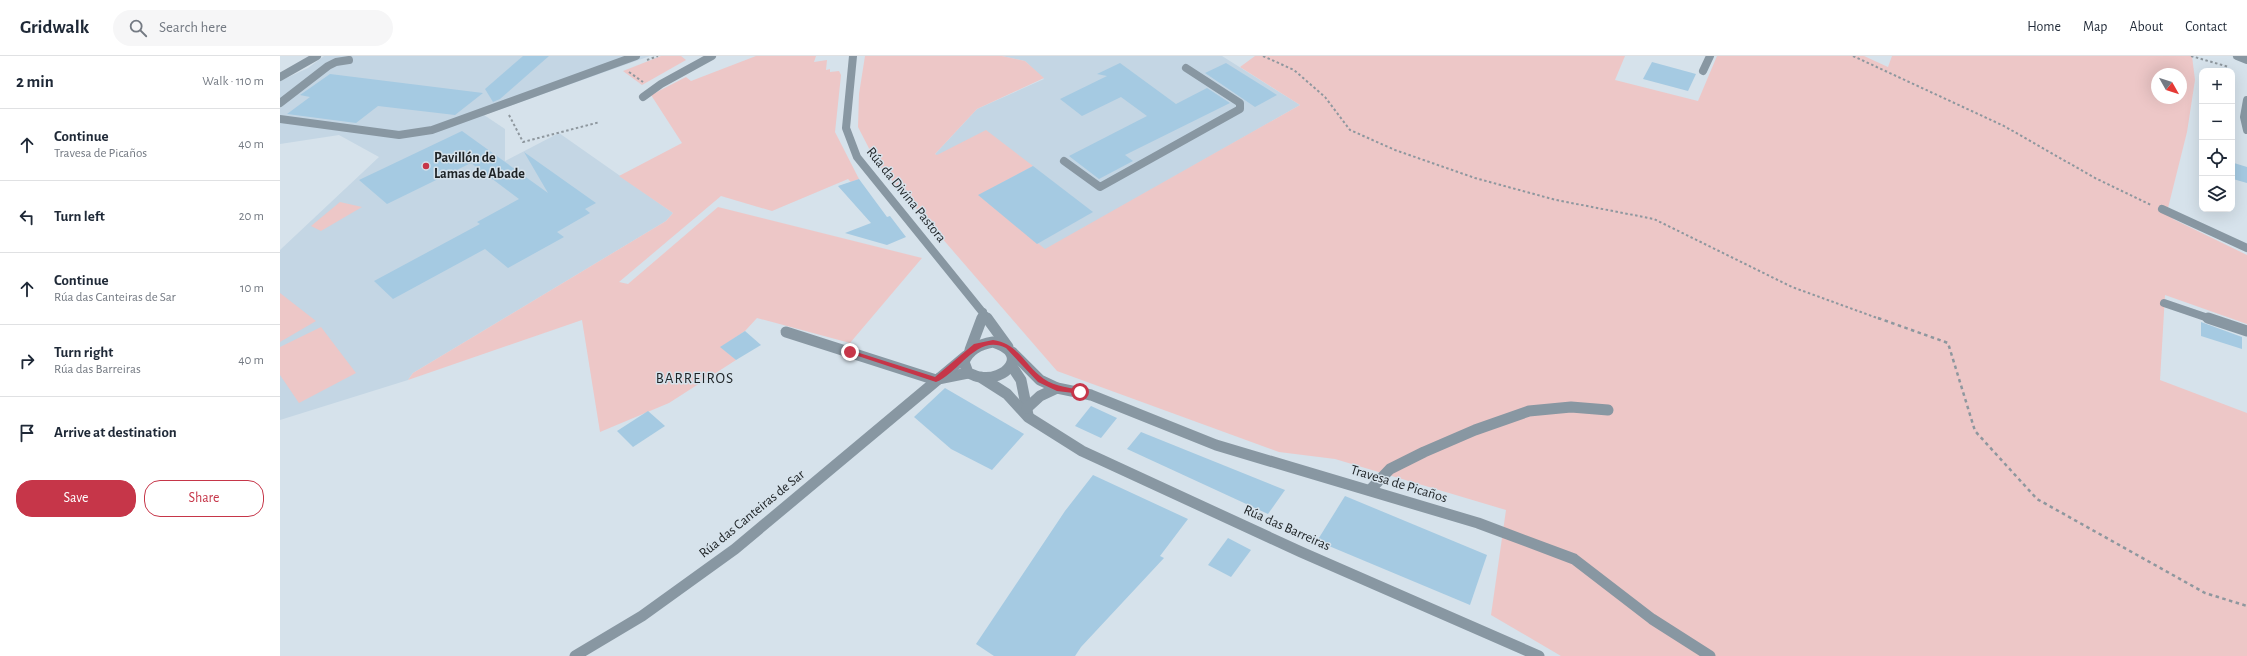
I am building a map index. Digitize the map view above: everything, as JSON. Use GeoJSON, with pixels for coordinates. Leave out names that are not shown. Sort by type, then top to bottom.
{"type":"FeatureCollection","features":[{"type":"Feature","properties":{"kind":"street"},"geometry":{"type":"LineString","coordinates":[[280,77],[317,56]]}},
{"type":"Feature","properties":{"kind":"street"},"geometry":{"type":"LineString","coordinates":[[280,119],[399,135],[410,134],[432,130],[636,56]]}},
{"type":"Feature","properties":{"kind":"street"},"geometry":{"type":"LineString","coordinates":[[643,97],[661,84],[712,56]]}},
{"type":"Feature","properties":{"kind":"street","name":"Rúa da Divina Pastora"},"geometry":{"type":"LineString","coordinates":[[853,56],[846,128],[857,157],[983,312],[1010,349]]}},
{"type":"Feature","properties":{"kind":"street"},"geometry":{"type":"LineString","coordinates":[[1704,71],[1710,56]]}},
{"type":"Feature","properties":{"kind":"street"},"geometry":{"type":"LineString","coordinates":[[2237,56],[2247,60]]}},
{"type":"Feature","properties":{"kind":"street"},"geometry":{"type":"LineString","coordinates":[[280,103],[328,66],[336,62],[348,60]]}},
{"type":"Feature","properties":{"kind":"street"},"geometry":{"type":"LineString","coordinates":[[1064,161],[1100,187],[1240,109],[1240,103],[1186,68]]}},
{"type":"Feature","properties":{"kind":"street"},"geometry":{"type":"LineString","coordinates":[[2247,100],[2244,117],[2247,130]]}},
{"type":"Feature","properties":{"kind":"street"},"geometry":{"type":"LineString","coordinates":[[2162,210],[2247,248]]}},
{"type":"Feature","properties":{"kind":"street"},"geometry":{"type":"LineString","coordinates":[[2164,303],[2247,331]]}},
{"type":"Feature","properties":{"kind":"street"},"geometry":{"type":"LineString","coordinates":[[968,353],[984,343],[993,342],[1010,349],[1013,358],[1011,365],[999,375],[982,378],[968,373],[965,368],[968,353],[982,323],[983,312]]}},
{"type":"Feature","properties":{"kind":"street"},"geometry":{"type":"LineString","coordinates":[[786,332],[936,380]]}},
{"type":"Feature","properties":{"kind":"street","name":"Travesa de Picaños"},"geometry":{"type":"LineString","coordinates":[[1010,349],[1040,380],[1057,388],[1091,395],[1216,445],[1478,523],[1574,559],[1652,619],[1710,656]]}},
{"type":"Feature","properties":{"kind":"street","name":"Rúa das Canteiras de Sar"},"geometry":{"type":"LineString","coordinates":[[575,656],[642,616],[735,549],[968,353]]}},
{"type":"Feature","properties":{"kind":"street"},"geometry":{"type":"LineString","coordinates":[[1011,365],[1021,380],[1028,412]]}},
{"type":"Feature","properties":{"kind":"street","name":"Rúa das Canteiras de Sar"},"geometry":{"type":"LineString","coordinates":[[936,380],[968,373]]}},
{"type":"Feature","properties":{"kind":"street","name":"Rúa das Barreiras"},"geometry":{"type":"LineString","coordinates":[[982,378],[1007,394],[1028,412],[1082,451],[1301,552],[1539,656]]}},
{"type":"Feature","properties":{"kind":"street"},"geometry":{"type":"LineString","coordinates":[[1028,412],[1038,396],[1057,388]]}},
{"type":"Feature","properties":{"kind":"street"},"geometry":{"type":"LineString","coordinates":[[1370,490],[1390,469],[1417,455],[1475,430],[1529,411],[1571,407],[1608,410]]}},
{"type":"Feature","properties":{"kind":"path"},"geometry":{"type":"LineString","coordinates":[[1264,56],[1294,70],[1320,93],[1350,130],[1395,150],[1475,178],[1556,200],[1654,219],[1792,287],[1948,343],[1975,431],[2037,500],[2205,593],[2247,606]]}},
{"type":"Feature","properties":{"kind":"path"},"geometry":{"type":"LineString","coordinates":[[1853,56],[2004,126],[2095,178],[2162,210]]}},
{"type":"Feature","properties":{"kind":"path"},"geometry":{"type":"LineString","coordinates":[[2191,56],[2234,68]]}},
{"type":"Feature","properties":{"kind":"path"},"geometry":{"type":"LineString","coordinates":[[625,68],[645,84]]}},
{"type":"Feature","properties":{"kind":"path"},"geometry":{"type":"LineString","coordinates":[[523,142],[600,122]]}},
{"type":"Feature","properties":{"kind":"shaded area"},"geometry":{"type":"Polygon","coordinates":[[[324,56],[650,56],[484,115],[505,129],[505,161],[559,133],[673,213],[666,221],[413,373],[408,380],[280,420],[280,250],[379,157],[339,135],[280,144],[280,81],[308,68],[324,56]]]}},
{"type":"Feature","properties":{"kind":"shaded area"},"geometry":{"type":"Polygon","coordinates":[[[661,56],[681,56],[686,60],[642,85],[623,71],[661,56]]]}},
{"type":"Feature","properties":{"kind":"shaded area"},"geometry":{"type":"Polygon","coordinates":[[[756,56],[816,56],[814,62],[827,60],[826,70],[830,69],[830,72],[839,71],[841,75],[835,132],[859,179],[851,182],[848,179],[772,211],[721,196],[619,282],[628,284],[718,207],[922,258],[850,343],[757,318],[745,331],[721,347],[736,360],[669,403],[600,432],[582,320],[408,380],[413,373],[666,221],[673,213],[619,176],[682,143],[651,95],[686,77],[691,81],[756,56]]]}},
{"type":"Feature","properties":{"kind":"shaded area"},"geometry":{"type":"Polygon","coordinates":[[[865,56],[1002,56],[1025,61],[1044,78],[977,109],[935,154],[937,155],[986,130],[1033,166],[979,195],[1045,249],[1300,105],[1240,67],[1255,56],[1625,56],[1615,80],[1698,101],[1717,56],[1864,56],[1888,67],[1892,56],[2192,56],[2195,80],[2187,132],[2168,208],[2173,219],[2247,255],[2247,324],[2165,295],[2160,380],[2247,413],[2247,656],[1561,656],[1491,615],[1506,510],[1335,459],[1279,452],[1057,371],[876,162],[858,127],[859,94],[865,56]]]}},
{"type":"Feature","properties":{"kind":"shaded area"},"geometry":{"type":"Polygon","coordinates":[[[1002,56],[1222,56],[1300,105],[1045,250],[979,195],[935,154],[977,109],[1044,79],[1025,61],[1002,56]]]}},
{"type":"Feature","properties":{"kind":"shaded area"},"geometry":{"type":"Polygon","coordinates":[[[340,202],[362,207],[321,231],[311,226],[340,202]]]}},
{"type":"Feature","properties":{"kind":"shaded area"},"geometry":{"type":"Polygon","coordinates":[[[280,293],[316,321],[280,342],[280,293]]]}},
{"type":"Feature","properties":{"kind":"shaded area"},"geometry":{"type":"Polygon","coordinates":[[[321,327],[356,373],[299,403],[280,375],[280,347],[321,327]]]}},
{"type":"Feature","properties":{"kind":"building"},"geometry":{"type":"Polygon","coordinates":[[[523,56],[549,56],[500,99],[493,102],[485,89],[523,56]]]}},
{"type":"Feature","properties":{"kind":"building"},"geometry":{"type":"Polygon","coordinates":[[[1652,62],[1696,74],[1688,91],[1643,79],[1652,62]]]}},
{"type":"Feature","properties":{"kind":"building"},"geometry":{"type":"Polygon","coordinates":[[[1120,63],[1176,104],[1207,88],[1230,103],[1125,155],[1133,161],[1099,179],[1069,156],[1147,116],[1121,97],[1082,116],[1060,99],[1107,76],[1097,74],[1120,63]]]}},
{"type":"Feature","properties":{"kind":"building"},"geometry":{"type":"Polygon","coordinates":[[[1226,63],[1277,95],[1255,107],[1205,73],[1226,63]]]}},
{"type":"Feature","properties":{"kind":"building"},"geometry":{"type":"Polygon","coordinates":[[[330,74],[483,93],[455,115],[378,106],[356,123],[287,114],[310,97],[300,95],[330,74]]]}},
{"type":"Feature","properties":{"kind":"building"},"geometry":{"type":"Polygon","coordinates":[[[462,131],[548,193],[524,152],[596,203],[585,209],[590,213],[557,232],[564,237],[508,268],[485,249],[393,299],[374,281],[480,224],[477,222],[519,199],[471,163],[387,204],[359,180],[462,131]]]}},
{"type":"Feature","properties":{"kind":"building"},"geometry":{"type":"Polygon","coordinates":[[[2235,163],[2247,167],[2247,183],[2235,180],[2235,163]]]}},
{"type":"Feature","properties":{"kind":"building"},"geometry":{"type":"Polygon","coordinates":[[[1033,166],[1093,212],[1037,244],[978,195],[1033,166]]]}},
{"type":"Feature","properties":{"kind":"building"},"geometry":{"type":"Polygon","coordinates":[[[859,179],[887,217],[890,216],[906,237],[887,245],[845,233],[871,223],[838,186],[859,179]]]}},
{"type":"Feature","properties":{"kind":"building"},"geometry":{"type":"Polygon","coordinates":[[[2201,322],[2242,337],[2242,349],[2201,336],[2201,322]]]}},
{"type":"Feature","properties":{"kind":"building"},"geometry":{"type":"Polygon","coordinates":[[[745,331],[761,345],[736,360],[720,347],[745,331]]]}},
{"type":"Feature","properties":{"kind":"building"},"geometry":{"type":"Polygon","coordinates":[[[945,388],[1024,434],[992,470],[951,449],[914,417],[945,388]]]}},
{"type":"Feature","properties":{"kind":"building"},"geometry":{"type":"Polygon","coordinates":[[[1091,406],[1117,418],[1101,438],[1075,426],[1091,406]]]}},
{"type":"Feature","properties":{"kind":"building"},"geometry":{"type":"Polygon","coordinates":[[[648,411],[665,426],[633,447],[617,431],[648,411]]]}},
{"type":"Feature","properties":{"kind":"building"},"geometry":{"type":"Polygon","coordinates":[[[1141,432],[1285,490],[1268,514],[1127,449],[1141,432]]]}},
{"type":"Feature","properties":{"kind":"building"},"geometry":{"type":"Polygon","coordinates":[[[1093,475],[1188,519],[1160,556],[1164,558],[1081,647],[1075,656],[994,656],[976,644],[1065,511],[1093,475]]]}},
{"type":"Feature","properties":{"kind":"building"},"geometry":{"type":"Polygon","coordinates":[[[1345,496],[1487,555],[1470,605],[1317,541],[1345,496]]]}},
{"type":"Feature","properties":{"kind":"building"},"geometry":{"type":"Polygon","coordinates":[[[1228,538],[1251,550],[1231,577],[1208,565],[1228,538]]]}},
{"type":"Feature","properties":{"kind":"place","name":"Pavillón de Lamas de Abade"},"geometry":{"type":"Point","coordinates":[426,166]}},
{"type":"Feature","properties":{"kind":"district","name":"BARREIROS"},"geometry":{"type":"Point","coordinates":[695,378]}},
{"type":"Feature","properties":{"kind":"route"},"geometry":{"type":"LineString","coordinates":[[850,352],[928,376],[936,380],[966,356],[970,350],[977,346],[984,343],[1001,343],[1008,347],[1030,372],[1040,380],[1057,388],[1080,392]]}}]}
